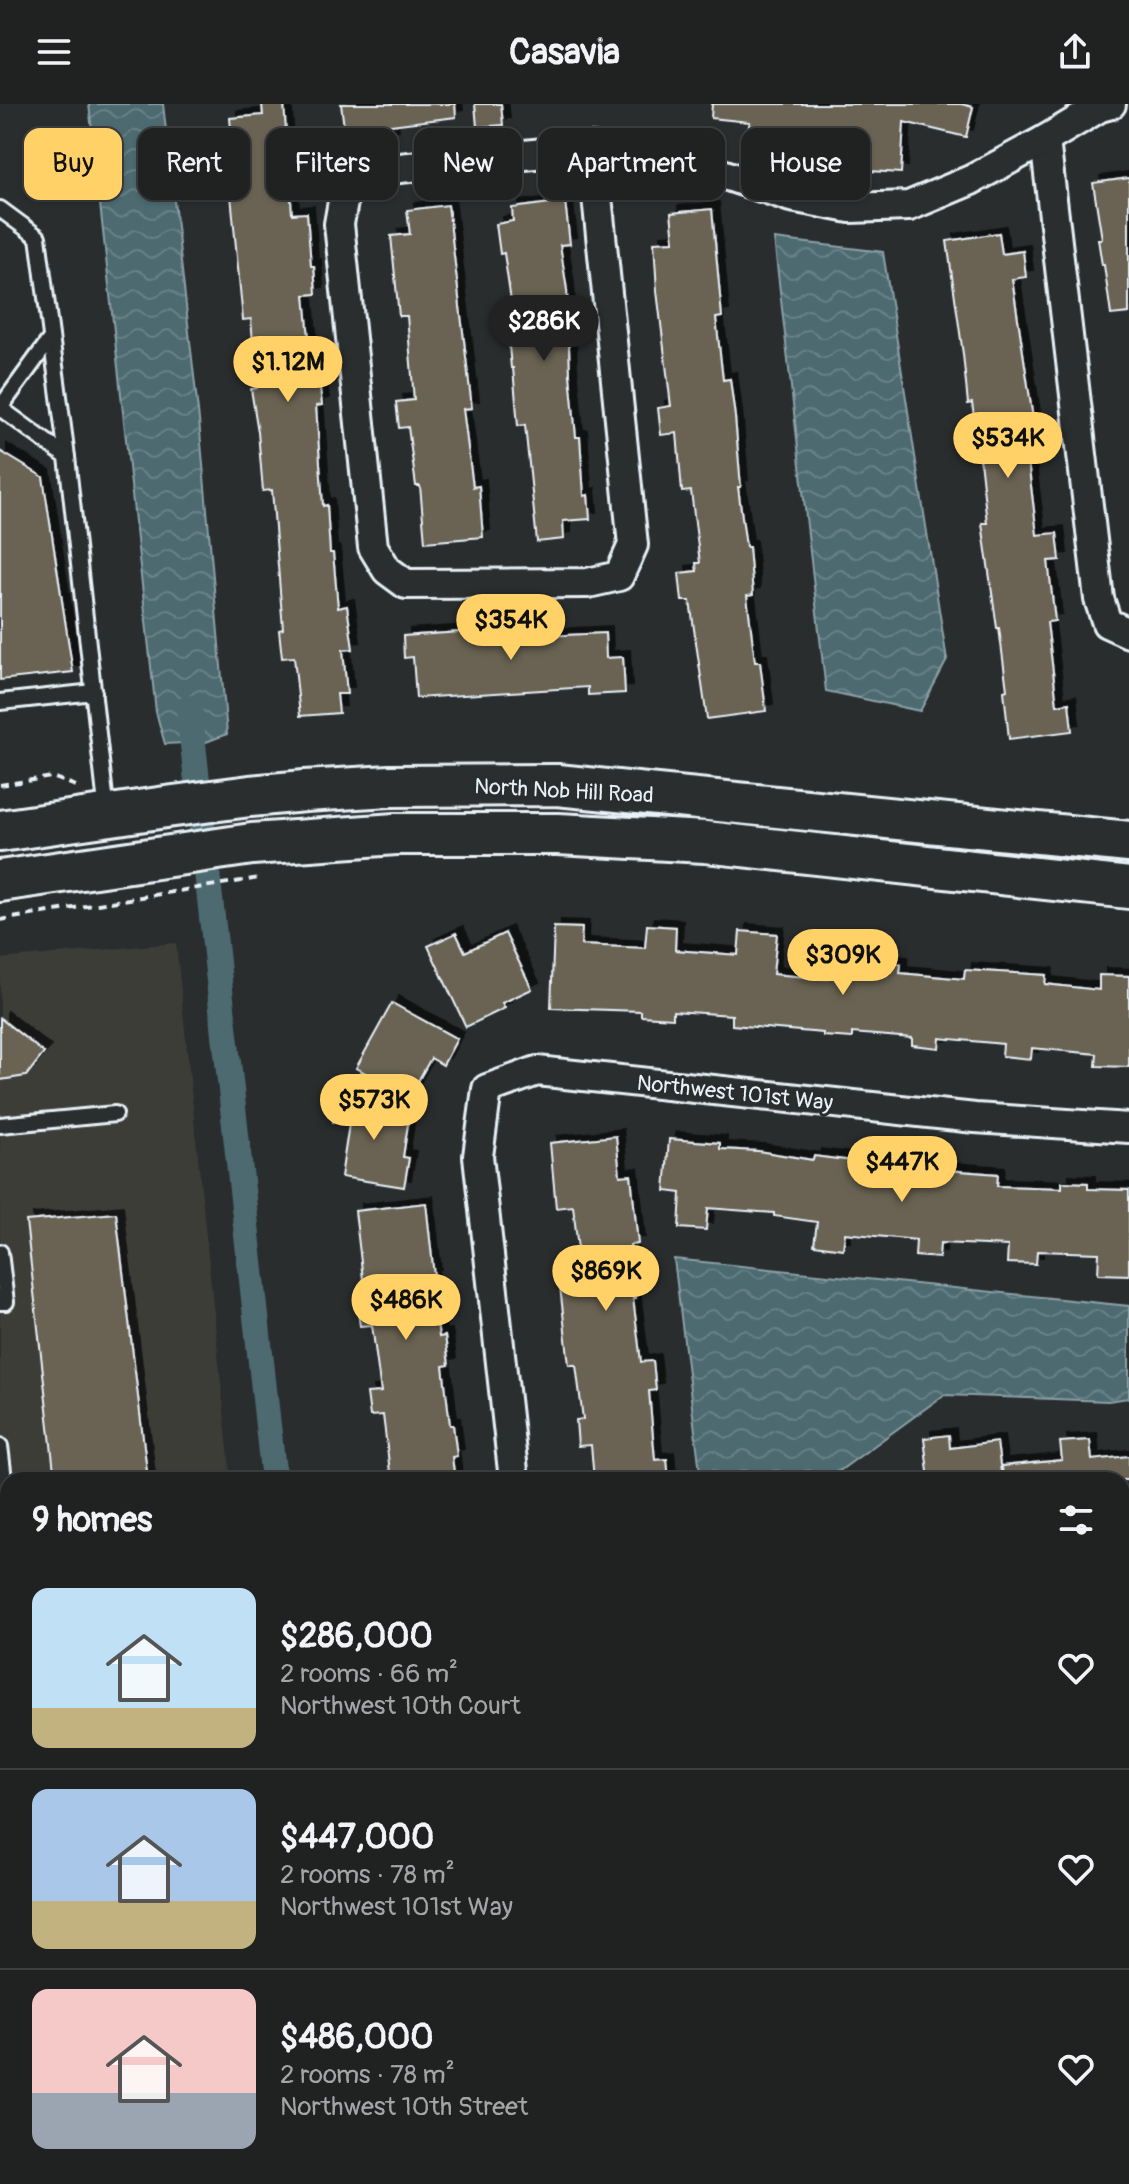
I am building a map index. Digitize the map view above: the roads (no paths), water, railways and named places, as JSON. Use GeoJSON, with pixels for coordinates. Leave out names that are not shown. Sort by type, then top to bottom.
{"type":"FeatureCollection","features":[{"type":"Feature","properties":{"kind":"main road","name":"North Nob Hill Road"},"geometry":{"type":"LineString","coordinates":[[0,831],[250,796],[390,786],[557,785],[1129,842]]}},
{"type":"Feature","properties":{"kind":"main road","name":"North Nob Hill Road"},"geometry":{"type":"LineString","coordinates":[[0,881],[155,858],[255,861],[396,834],[558,834],[705,842],[1129,888]]}},
{"type":"Feature","properties":{"kind":"street"},"geometry":{"type":"LineString","coordinates":[[725,175],[791,197],[850,208],[909,206],[971,180],[1100,107],[1111,104]]}},
{"type":"Feature","properties":{"kind":"street"},"geometry":{"type":"LineString","coordinates":[[1045,140],[1099,599],[1118,628]]}},
{"type":"Feature","properties":{"kind":"street"},"geometry":{"type":"LineString","coordinates":[[592,148],[633,545],[619,576],[588,583],[406,584],[387,570],[373,547],[339,224],[344,196],[371,171],[592,148]]}},
{"type":"Feature","properties":{"kind":"street","name":"Northwest 101st Way"},"geometry":{"type":"LineString","coordinates":[[513,1472],[478,1156],[487,1089],[537,1071],[975,1118],[1129,1128]]}},
{"type":"Feature","properties":{"kind":"lane"},"geometry":{"type":"LineString","coordinates":[[0,209],[38,237],[94,692],[107,816],[70,836]]}},
{"type":"Feature","properties":{"kind":"lane"},"geometry":{"type":"LineString","coordinates":[[51,338],[0,408],[67,457]]}},
{"type":"Feature","properties":{"kind":"lane"},"geometry":{"type":"LineString","coordinates":[[0,702],[94,692]]}},
{"type":"Feature","properties":{"kind":"lane"},"geometry":{"type":"LineString","coordinates":[[0,1125],[115,1114]]}},
{"type":"Feature","properties":{"kind":"lane"},"geometry":{"type":"LineString","coordinates":[[0,1252],[6,1302],[0,1302]]}},
{"type":"Feature","properties":{"kind":"lane"},"geometry":{"type":"LineString","coordinates":[[0,1446],[3,1472]]}},
{"type":"Feature","properties":{"kind":"water"},"geometry":{"type":"Polygon","coordinates":[[[89,104],[163,104],[166,128],[138,128],[138,200],[174,200],[199,420],[227,734],[206,742],[165,744],[156,712],[100,200],[122,200],[122,128],[92,128],[89,104]]]}},
{"type":"Feature","properties":{"kind":"water"},"geometry":{"type":"Polygon","coordinates":[[[774,239],[883,252],[947,660],[920,711],[826,691],[774,239]]]}},
{"type":"Feature","properties":{"kind":"water"},"geometry":{"type":"Polygon","coordinates":[[[674,1259],[1129,1306],[1129,1398],[1108,1401],[944,1395],[838,1472],[700,1472],[674,1259]]]}},
{"type":"Feature","properties":{"kind":"waterway"},"geometry":{"type":"LineString","coordinates":[[189,708],[273,1472]]}}]}
